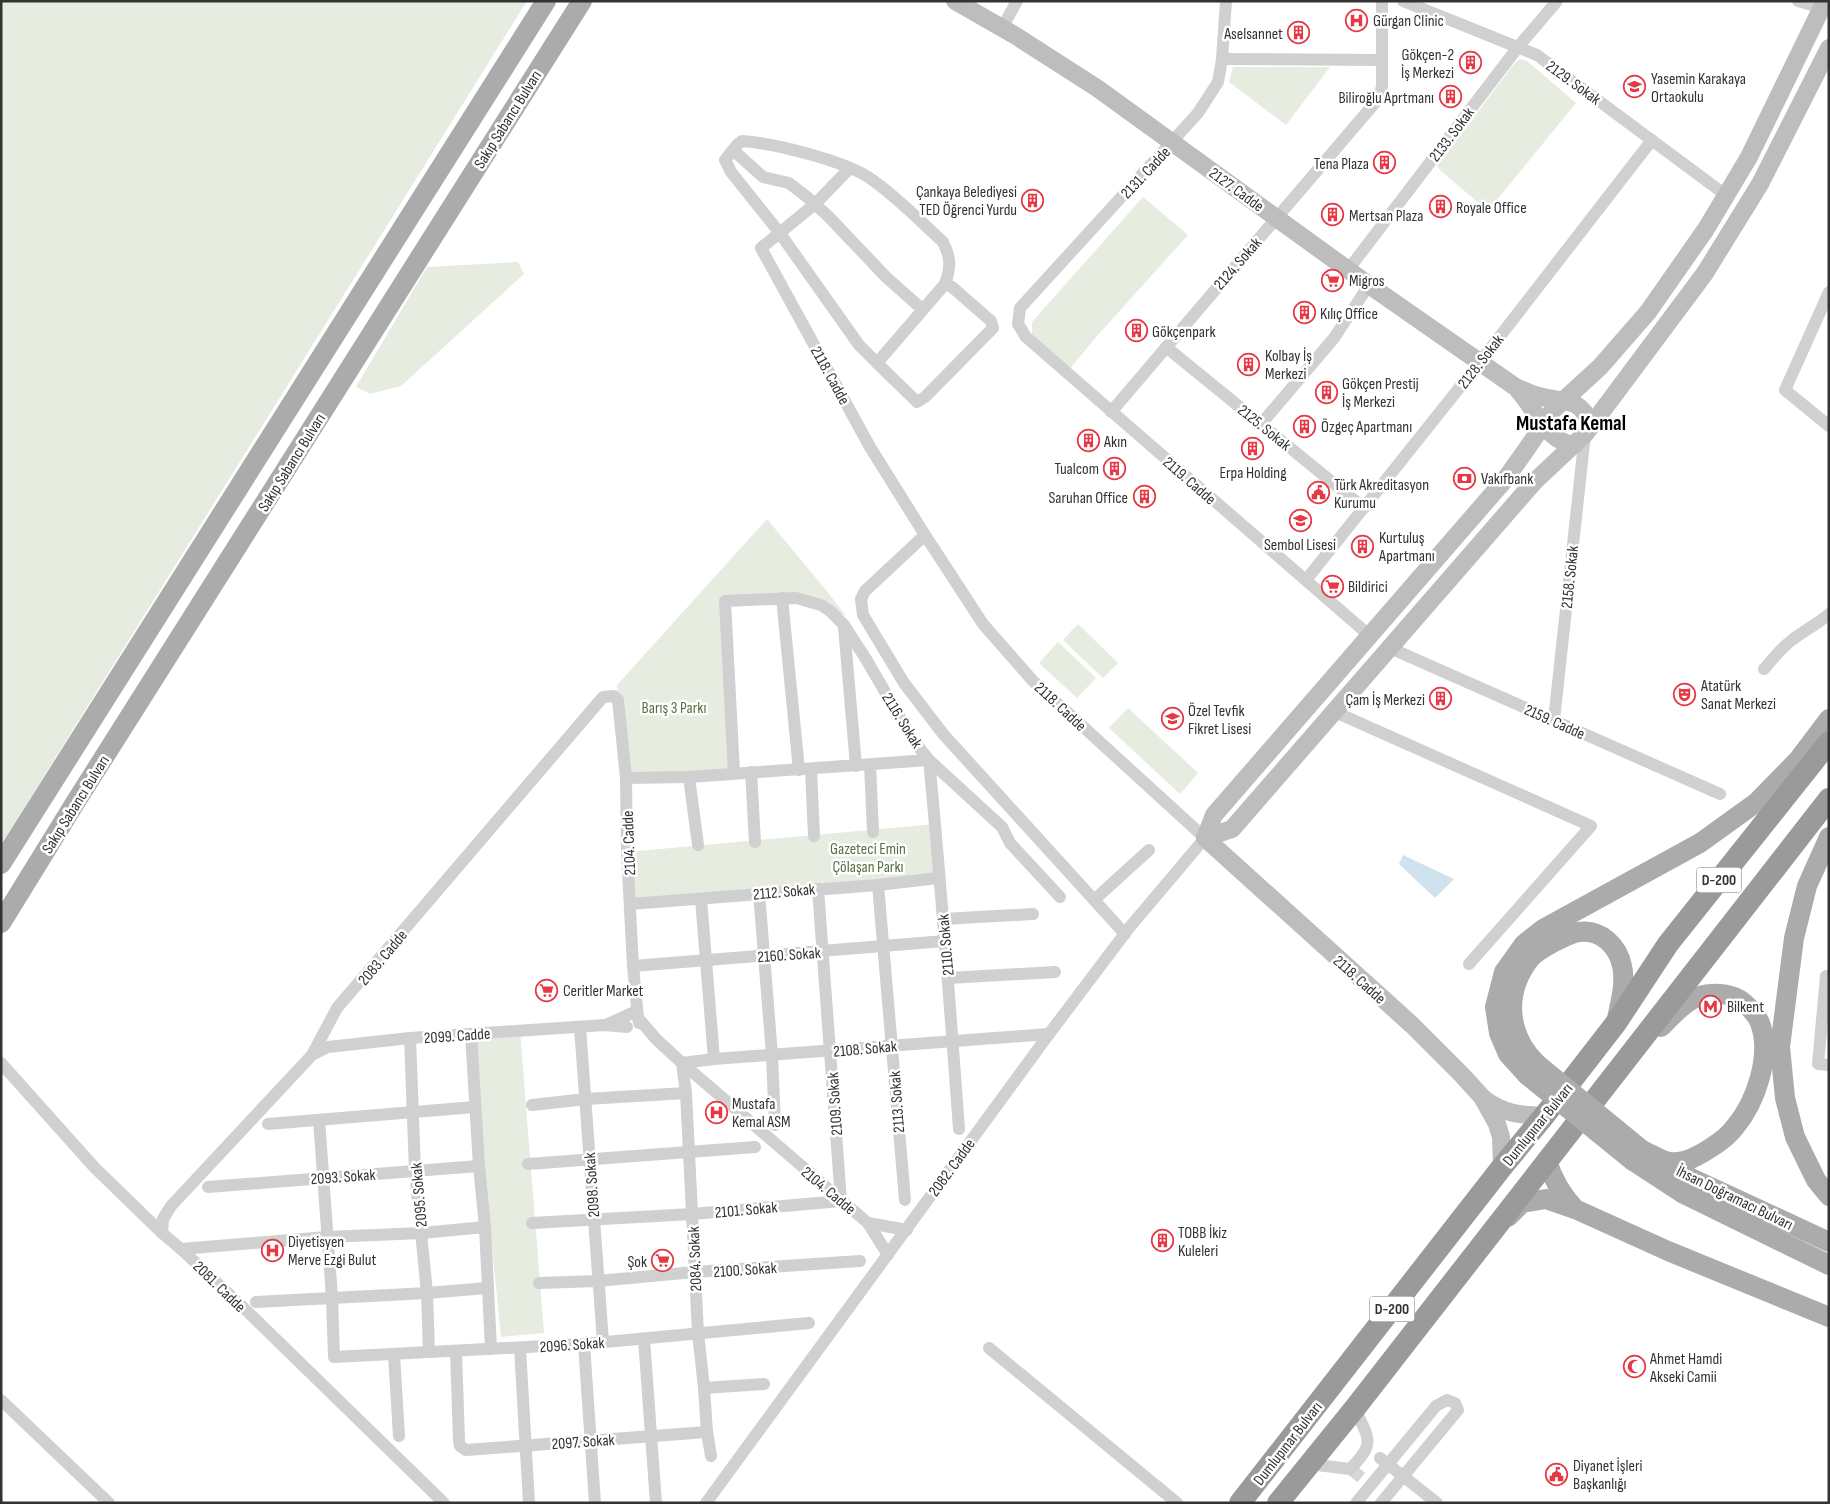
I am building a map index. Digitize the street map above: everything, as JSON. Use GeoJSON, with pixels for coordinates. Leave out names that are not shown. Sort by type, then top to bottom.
{"type":"FeatureCollection","features":[{"type":"Feature","properties":{"kind":"highway","name":"Dumlupınar Bulvarı"},"geometry":{"type":"LineString","coordinates":[[1240,1503],[1616,1023],[1668,944],[1829,742]]}},
{"type":"Feature","properties":{"kind":"highway","name":"Dumlupınar Bulvarı"},"geometry":{"type":"LineString","coordinates":[[1278,1503],[1355,1408],[1486,1237],[1829,799]]}},
{"type":"Feature","properties":{"kind":"main road","name":"Sakıp Sabancı Bulvarı"},"geometry":{"type":"LineString","coordinates":[[1,864],[546,1]]}},
{"type":"Feature","properties":{"kind":"main road","name":"Sakıp Sabancı Bulvarı"},"geometry":{"type":"LineString","coordinates":[[1,923],[582,1]]}},
{"type":"Feature","properties":{"kind":"main road"},"geometry":{"type":"LineString","coordinates":[[1829,719],[1798,760],[1757,802],[1700,842],[1543,929],[1524,944],[1504,972],[1495,1007],[1498,1033],[1508,1054],[1532,1069],[1682,1193],[1829,1265]]}},
{"type":"Feature","properties":{"kind":"main road"},"geometry":{"type":"LineString","coordinates":[[1829,837],[1807,886],[1794,938],[1780,1047],[1785,1098],[1795,1137],[1816,1180],[1829,1196]]}},
{"type":"Feature","properties":{"kind":"main road"},"geometry":{"type":"LineString","coordinates":[[1532,1069],[1527,1054],[1516,1036],[1511,1012],[1516,981],[1530,959],[1545,947],[1578,932],[1597,933],[1612,943],[1622,967],[1623,982],[1616,1023]]}},
{"type":"Feature","properties":{"kind":"main road"},"geometry":{"type":"LineString","coordinates":[[1618,1068],[1676,1012],[1702,996],[1713,994],[1731,995],[1748,1007],[1760,1023],[1763,1057],[1760,1077],[1755,1096],[1736,1127],[1721,1141],[1694,1158],[1669,1162],[1637,1155]]}},
{"type":"Feature","properties":{"kind":"main road","name":"İhsan Doğramacı Bulvarı"},"geometry":{"type":"LineString","coordinates":[[1637,1155],[1829,1242]]}},
{"type":"Feature","properties":{"kind":"main road"},"geometry":{"type":"LineString","coordinates":[[1547,1161],[1552,1178],[1562,1195],[1576,1209]]}},
{"type":"Feature","properties":{"kind":"main road"},"geometry":{"type":"LineString","coordinates":[[1486,1237],[1522,1203],[1546,1199],[1576,1209],[1668,1251],[1829,1317]]}},
{"type":"Feature","properties":{"kind":"street","name":"2127. Cadde"},"geometry":{"type":"LineString","coordinates":[[955,1],[1002,28],[1090,84],[1369,285],[1514,386],[1526,398],[1542,424]]}},
{"type":"Feature","properties":{"kind":"street"},"geometry":{"type":"LineString","coordinates":[[1002,28],[1017,1]]}},
{"type":"Feature","properties":{"kind":"street","name":"2131. Cadde"},"geometry":{"type":"LineString","coordinates":[[1017,320],[1020,308],[1172,142],[1198,112],[1218,82],[1222,60],[1226,1]]}},
{"type":"Feature","properties":{"kind":"street","name":"2124. Sokak"},"geometry":{"type":"LineString","coordinates":[[1112,412],[1379,98],[1382,92],[1382,1]]}},
{"type":"Feature","properties":{"kind":"street","name":"2129. Sokak"},"geometry":{"type":"LineString","coordinates":[[1403,1],[1537,55],[1727,196]]}},
{"type":"Feature","properties":{"kind":"street","name":"2133. Sokak"},"geometry":{"type":"LineString","coordinates":[[1348,270],[1518,47],[1557,1]]}},
{"type":"Feature","properties":{"kind":"street"},"geometry":{"type":"LineString","coordinates":[[1205,838],[1214,815],[1503,482],[1542,424],[1562,400],[1600,367],[1648,312],[1684,262],[1727,196],[1749,157],[1823,4],[1798,1]]}},
{"type":"Feature","properties":{"kind":"street"},"geometry":{"type":"LineString","coordinates":[[1205,838],[1232,829],[1534,482],[1584,434],[1700,280],[1736,224],[1760,184],[1829,48]]}},
{"type":"Feature","properties":{"kind":"street"},"geometry":{"type":"LineString","coordinates":[[1222,60],[1382,60]]}},
{"type":"Feature","properties":{"kind":"street","name":"2128. Sokak"},"geometry":{"type":"LineString","coordinates":[[1306,580],[1480,362],[1652,140]]}},
{"type":"Feature","properties":{"kind":"street"},"geometry":{"type":"LineString","coordinates":[[877,363],[945,284],[949,273],[949,255],[943,242],[870,178],[850,168],[764,143],[742,141],[732,150],[725,160],[726,164],[746,193],[779,232],[859,345],[877,363],[914,400],[917,402],[921,401],[993,328],[991,321],[952,287],[945,284]]}},
{"type":"Feature","properties":{"kind":"street"},"geometry":{"type":"LineString","coordinates":[[732,150],[763,177],[788,183],[815,204],[856,244],[874,266],[922,309]]}},
{"type":"Feature","properties":{"kind":"street"},"geometry":{"type":"LineString","coordinates":[[779,232],[815,204],[850,168]]}},
{"type":"Feature","properties":{"kind":"street","name":"2118. Cadde"},"geometry":{"type":"LineString","coordinates":[[779,232],[760,248],[870,447],[983,624],[1017,664],[1052,699],[1412,1025],[1482,1097]]}},
{"type":"Feature","properties":{"kind":"street"},"geometry":{"type":"LineString","coordinates":[[1261,424],[1334,338],[1369,285]]}},
{"type":"Feature","properties":{"kind":"street"},"geometry":{"type":"LineString","coordinates":[[1828,294],[1785,390],[1829,426]]}},
{"type":"Feature","properties":{"kind":"street","name":"2119. Cadde"},"geometry":{"type":"LineString","coordinates":[[1017,320],[1019,328],[1026,337],[1370,636]]}},
{"type":"Feature","properties":{"kind":"street","name":"2125. Sokak"},"geometry":{"type":"LineString","coordinates":[[1166,347],[1364,508]]}},
{"type":"Feature","properties":{"kind":"street","name":"2127. Cadde"},"geometry":{"type":"LineString","coordinates":[[1514,386],[1540,397],[1562,400]]}},
{"type":"Feature","properties":{"kind":"street"},"geometry":{"type":"LineString","coordinates":[[1562,400],[1580,407],[1584,434]]}},
{"type":"Feature","properties":{"kind":"street"},"geometry":{"type":"LineString","coordinates":[[1542,424],[1564,444],[1584,434]]}},
{"type":"Feature","properties":{"kind":"street","name":"2158. Sokak"},"geometry":{"type":"LineString","coordinates":[[1554,720],[1584,434]]}},
{"type":"Feature","properties":{"kind":"street"},"geometry":{"type":"LineString","coordinates":[[925,535],[865,590],[861,599],[864,615],[904,683],[944,735],[1124,934]]}},
{"type":"Feature","properties":{"kind":"street"},"geometry":{"type":"LineString","coordinates":[[782,598],[814,836]]}},
{"type":"Feature","properties":{"kind":"street","name":"2116. Sokak"},"geometry":{"type":"LineString","coordinates":[[734,773],[725,601],[796,598],[822,605],[844,625],[913,740],[929,760],[1002,827],[1010,843],[1060,897]]}},
{"type":"Feature","properties":{"kind":"street"},"geometry":{"type":"LineString","coordinates":[[1764,669],[1791,640],[1820,622],[1829,614]]}},
{"type":"Feature","properties":{"kind":"street"},"geometry":{"type":"LineString","coordinates":[[844,625],[856,766]]}},
{"type":"Feature","properties":{"kind":"street"},"geometry":{"type":"LineString","coordinates":[[1370,636],[1390,648]]}},
{"type":"Feature","properties":{"kind":"street","name":"2159. Cadde"},"geometry":{"type":"LineString","coordinates":[[1390,648],[1720,794]]}},
{"type":"Feature","properties":{"kind":"street","name":"2083. Cadde"},"geometry":{"type":"LineString","coordinates":[[162,1233],[163,1219],[171,1206],[312,1055],[338,1008],[603,697],[614,696],[618,700]]}},
{"type":"Feature","properties":{"kind":"street","name":"2104. Cadde"},"geometry":{"type":"LineString","coordinates":[[618,700],[626,778],[630,904],[633,966],[636,986],[631,1021],[656,1039],[868,1223],[888,1255]]}},
{"type":"Feature","properties":{"kind":"street"},"geometry":{"type":"LineString","coordinates":[[1312,702],[1591,826],[1469,964]]}},
{"type":"Feature","properties":{"kind":"street"},"geometry":{"type":"LineString","coordinates":[[626,778],[690,778],[734,773],[805,770],[929,760]]}},
{"type":"Feature","properties":{"kind":"street","name":"2110. Sokak"},"geometry":{"type":"LineString","coordinates":[[929,760],[938,878],[944,919],[959,1129]]}},
{"type":"Feature","properties":{"kind":"street"},"geometry":{"type":"LineString","coordinates":[[870,765],[873,832]]}},
{"type":"Feature","properties":{"kind":"street"},"geometry":{"type":"LineString","coordinates":[[752,772],[755,842]]}},
{"type":"Feature","properties":{"kind":"street"},"geometry":{"type":"LineString","coordinates":[[690,778],[698,845]]}},
{"type":"Feature","properties":{"kind":"street","name":"2082. Cadde"},"geometry":{"type":"LineString","coordinates":[[706,1503],[1124,934],[1205,838]]}},
{"type":"Feature","properties":{"kind":"street"},"geometry":{"type":"LineString","coordinates":[[1094,900],[1149,850]]}},
{"type":"Feature","properties":{"kind":"street","name":"2112. Sokak"},"geometry":{"type":"LineString","coordinates":[[630,904],[818,888],[878,885],[938,878]]}},
{"type":"Feature","properties":{"kind":"street","name":"2113. Sokak"},"geometry":{"type":"LineString","coordinates":[[878,885],[905,1200]]}},
{"type":"Feature","properties":{"kind":"street","name":"2109. Sokak"},"geometry":{"type":"LineString","coordinates":[[818,888],[841,1201]]}},
{"type":"Feature","properties":{"kind":"street"},"geometry":{"type":"LineString","coordinates":[[759,893],[772,1055],[775,1125]]}},
{"type":"Feature","properties":{"kind":"street"},"geometry":{"type":"LineString","coordinates":[[702,899],[714,1059]]}},
{"type":"Feature","properties":{"kind":"street"},"geometry":{"type":"LineString","coordinates":[[944,919],[1033,914]]}},
{"type":"Feature","properties":{"kind":"street","name":"2160. Sokak"},"geometry":{"type":"LineString","coordinates":[[633,966],[945,941]]}},
{"type":"Feature","properties":{"kind":"street"},"geometry":{"type":"LineString","coordinates":[[948,978],[1055,972]]}},
{"type":"Feature","properties":{"kind":"street"},"geometry":{"type":"LineString","coordinates":[[1829,976],[1826,976],[1818,1064],[1829,1065]]}},
{"type":"Feature","properties":{"kind":"street","name":"2099. Cadde"},"geometry":{"type":"LineString","coordinates":[[312,1055],[328,1047],[410,1038],[580,1027],[631,1021]]}},
{"type":"Feature","properties":{"kind":"street","name":"2098. Sokak"},"geometry":{"type":"LineString","coordinates":[[580,1027],[602,1342]]}},
{"type":"Feature","properties":{"kind":"street"},"geometry":{"type":"LineString","coordinates":[[471,1034],[479,1166],[485,1227],[491,1349]]}},
{"type":"Feature","properties":{"kind":"street","name":"2108. Sokak"},"geometry":{"type":"LineString","coordinates":[[682,1063],[1049,1034]]}},
{"type":"Feature","properties":{"kind":"street","name":"2095. Sokak"},"geometry":{"type":"LineString","coordinates":[[410,1038],[415,1171],[427,1293],[429,1352]]}},
{"type":"Feature","properties":{"kind":"street","name":"2081. Cadde"},"geometry":{"type":"LineString","coordinates":[[1,1063],[95,1168],[444,1503]]}},
{"type":"Feature","properties":{"kind":"street","name":"2084. Sokak"},"geometry":{"type":"LineString","coordinates":[[682,1063],[686,1093],[698,1333],[711,1456]]}},
{"type":"Feature","properties":{"kind":"street"},"geometry":{"type":"LineString","coordinates":[[532,1104],[686,1093]]}},
{"type":"Feature","properties":{"kind":"street"},"geometry":{"type":"LineString","coordinates":[[1482,1097],[1493,1106],[1508,1113],[1544,1116]]}},
{"type":"Feature","properties":{"kind":"street"},"geometry":{"type":"LineString","coordinates":[[1482,1097],[1494,1117],[1501,1137],[1502,1167]]}},
{"type":"Feature","properties":{"kind":"street"},"geometry":{"type":"LineString","coordinates":[[268,1124],[475,1107]]}},
{"type":"Feature","properties":{"kind":"street"},"geometry":{"type":"LineString","coordinates":[[320,1120],[332,1297]]}},
{"type":"Feature","properties":{"kind":"street"},"geometry":{"type":"LineString","coordinates":[[528,1164],[755,1147]]}},
{"type":"Feature","properties":{"kind":"street","name":"2093. Sokak"},"geometry":{"type":"LineString","coordinates":[[208,1188],[323,1177],[479,1166]]}},
{"type":"Feature","properties":{"kind":"street","name":"2101. Sokak"},"geometry":{"type":"LineString","coordinates":[[532,1223],[594,1221],[841,1201]]}},
{"type":"Feature","properties":{"kind":"street","name":"2104. Cadde"},"geometry":{"type":"LineString","coordinates":[[868,1223],[907,1230]]}},
{"type":"Feature","properties":{"kind":"street"},"geometry":{"type":"LineString","coordinates":[[181,1249],[327,1237],[422,1234],[485,1227]]}},
{"type":"Feature","properties":{"kind":"street","name":"2100. Sokak"},"geometry":{"type":"LineString","coordinates":[[539,1283],[598,1281],[694,1272],[860,1261]]}},
{"type":"Feature","properties":{"kind":"street"},"geometry":{"type":"LineString","coordinates":[[256,1302],[487,1288]]}},
{"type":"Feature","properties":{"kind":"street","name":"2096. Sokak"},"geometry":{"type":"LineString","coordinates":[[332,1297],[334,1357],[584,1344],[809,1323]]}},
{"type":"Feature","properties":{"kind":"street"},"geometry":{"type":"LineString","coordinates":[[644,1339],[656,1503]]}},
{"type":"Feature","properties":{"kind":"street"},"geometry":{"type":"LineString","coordinates":[[584,1344],[595,1503]]}},
{"type":"Feature","properties":{"kind":"street"},"geometry":{"type":"LineString","coordinates":[[520,1348],[524,1446],[529,1503]]}},
{"type":"Feature","properties":{"kind":"street"},"geometry":{"type":"LineString","coordinates":[[989,1348],[1177,1503]]}},
{"type":"Feature","properties":{"kind":"street","name":"2097. Sokak"},"geometry":{"type":"LineString","coordinates":[[456,1351],[460,1446],[468,1451],[707,1432]]}},
{"type":"Feature","properties":{"kind":"street"},"geometry":{"type":"LineString","coordinates":[[394,1355],[399,1436]]}},
{"type":"Feature","properties":{"kind":"street"},"geometry":{"type":"LineString","coordinates":[[704,1388],[764,1384]]}},
{"type":"Feature","properties":{"kind":"street"},"geometry":{"type":"LineString","coordinates":[[1,1400],[109,1503]]}},
{"type":"Feature","properties":{"kind":"street"},"geometry":{"type":"LineString","coordinates":[[1356,1503],[1366,1483],[1384,1461],[1436,1406],[1447,1400],[1455,1403],[1458,1410],[1385,1501],[1366,1483]]}},
{"type":"Feature","properties":{"kind":"street"},"geometry":{"type":"LineString","coordinates":[[1309,1464],[1351,1469],[1368,1449],[1369,1440],[1355,1408]]}},
{"type":"Feature","properties":{"kind":"street"},"geometry":{"type":"LineString","coordinates":[[1384,1461],[1437,1503]]}},
{"type":"Feature","properties":{"kind":"green space"},"geometry":{"type":"Polygon","coordinates":[[[1,1],[527,1],[1,845],[1,1]]]}},
{"type":"Feature","properties":{"kind":"green space"},"geometry":{"type":"Polygon","coordinates":[[[1520,59],[1527,61],[1576,103],[1488,211],[1437,166],[1514,64],[1520,59]]]}},
{"type":"Feature","properties":{"kind":"green space"},"geometry":{"type":"Polygon","coordinates":[[[1233,67],[1330,67],[1286,125],[1229,82],[1233,67]]]}},
{"type":"Feature","properties":{"kind":"green space"},"geometry":{"type":"Polygon","coordinates":[[[1143,197],[1188,235],[1068,371],[1032,342],[1032,322],[1143,197]]]}},
{"type":"Feature","properties":{"kind":"green space"},"geometry":{"type":"Polygon","coordinates":[[[518,262],[524,274],[401,386],[370,394],[356,387],[427,267],[518,262]]]}},
{"type":"Feature","properties":{"kind":"green space","name":"Barış 3 Parkı"},"geometry":{"type":"Polygon","coordinates":[[[767,519],[846,616],[821,605],[725,601],[734,773],[626,778],[617,685],[767,519]]]}},
{"type":"Feature","properties":{"kind":"green space"},"geometry":{"type":"Polygon","coordinates":[[[1078,624],[1118,663],[1103,678],[1063,640],[1078,624]]]}},
{"type":"Feature","properties":{"kind":"green space"},"geometry":{"type":"Polygon","coordinates":[[[1058,642],[1096,678],[1077,698],[1039,663],[1058,642]]]}},
{"type":"Feature","properties":{"kind":"green space"},"geometry":{"type":"Polygon","coordinates":[[[1128,708],[1198,773],[1180,794],[1109,728],[1128,708]]]}},
{"type":"Feature","properties":{"kind":"green space","name":"Gazeteci Emin Çölaşan Parkı"},"geometry":{"type":"Polygon","coordinates":[[[935,824],[938,878],[630,904],[627,852],[935,824]]]}},
{"type":"Feature","properties":{"kind":"green space"},"geometry":{"type":"Polygon","coordinates":[[[520,1031],[544,1333],[501,1337],[471,1034],[520,1031]]]}},
{"type":"Feature","properties":{"kind":"water"},"geometry":{"type":"Polygon","coordinates":[[[1403,855],[1454,879],[1435,898],[1399,864],[1403,855]]]}},
{"type":"Feature","properties":{"kind":"tunnel"},"geometry":{"type":"LineString","coordinates":[[1352,1470],[1363,1479]]}},
{"type":"Feature","properties":{"kind":"place","name":"Gürgan Clinic"},"geometry":{"type":"Point","coordinates":[1357,20]}},
{"type":"Feature","properties":{"kind":"place","name":"Aselsannet"},"geometry":{"type":"Point","coordinates":[1299,33]}},
{"type":"Feature","properties":{"kind":"place","name":"Gökçen-2 İş Merkezi"},"geometry":{"type":"Point","coordinates":[1470,63]}},
{"type":"Feature","properties":{"kind":"place","name":"Yasemin Karakaya Ortaokulu"},"geometry":{"type":"Point","coordinates":[1635,87]}},
{"type":"Feature","properties":{"kind":"place","name":"Biliroğlu Aprtmanı"},"geometry":{"type":"Point","coordinates":[1450,97]}},
{"type":"Feature","properties":{"kind":"place","name":"Tena Plaza"},"geometry":{"type":"Point","coordinates":[1385,163]}},
{"type":"Feature","properties":{"kind":"place","name":"Çankaya Belediyesi TED Öğrenci Yurdu"},"geometry":{"type":"Point","coordinates":[1033,200]}},
{"type":"Feature","properties":{"kind":"place","name":"Royale Office"},"geometry":{"type":"Point","coordinates":[1440,207]}},
{"type":"Feature","properties":{"kind":"place","name":"Mertsan Plaza"},"geometry":{"type":"Point","coordinates":[1333,215]}},
{"type":"Feature","properties":{"kind":"place","name":"Migros"},"geometry":{"type":"Point","coordinates":[1333,280]}},
{"type":"Feature","properties":{"kind":"place","name":"Kılıç Office"},"geometry":{"type":"Point","coordinates":[1304,313]}},
{"type":"Feature","properties":{"kind":"place","name":"Gökçenpark"},"geometry":{"type":"Point","coordinates":[1136,331]}},
{"type":"Feature","properties":{"kind":"place","name":"Kolbay İş Merkezi"},"geometry":{"type":"Point","coordinates":[1249,364]}},
{"type":"Feature","properties":{"kind":"place","name":"Gökçen Prestij İş Merkezi"},"geometry":{"type":"Point","coordinates":[1326,392]}},
{"type":"Feature","properties":{"kind":"place","name":"Özgeç Apartmanı"},"geometry":{"type":"Point","coordinates":[1305,426]}},
{"type":"Feature","properties":{"kind":"place","name":"Akın"},"geometry":{"type":"Point","coordinates":[1088,441]}},
{"type":"Feature","properties":{"kind":"place","name":"Erpa Holding"},"geometry":{"type":"Point","coordinates":[1253,448]}},
{"type":"Feature","properties":{"kind":"place","name":"Tualcom"},"geometry":{"type":"Point","coordinates":[1115,468]}},
{"type":"Feature","properties":{"kind":"place","name":"Vakıfbank"},"geometry":{"type":"Point","coordinates":[1465,478]}},
{"type":"Feature","properties":{"kind":"place","name":"Türk Akreditasyon Kurumu"},"geometry":{"type":"Point","coordinates":[1318,493]}},
{"type":"Feature","properties":{"kind":"place","name":"Saruhan Office"},"geometry":{"type":"Point","coordinates":[1144,497]}},
{"type":"Feature","properties":{"kind":"place","name":"Sembol Lisesi"},"geometry":{"type":"Point","coordinates":[1300,520]}},
{"type":"Feature","properties":{"kind":"place","name":"Kurtuluş Apartmanı"},"geometry":{"type":"Point","coordinates":[1363,546]}},
{"type":"Feature","properties":{"kind":"place","name":"Bildirici"},"geometry":{"type":"Point","coordinates":[1332,586]}},
{"type":"Feature","properties":{"kind":"place","name":"Atatürk Sanat Merkezi"},"geometry":{"type":"Point","coordinates":[1685,694]}},
{"type":"Feature","properties":{"kind":"place","name":"Çam İş Merkezi"},"geometry":{"type":"Point","coordinates":[1441,699]}},
{"type":"Feature","properties":{"kind":"place","name":"Özel Tevfik Fikret Lisesi"},"geometry":{"type":"Point","coordinates":[1172,719]}},
{"type":"Feature","properties":{"kind":"place","name":"Ceritler Market"},"geometry":{"type":"Point","coordinates":[547,990]}},
{"type":"Feature","properties":{"kind":"place","name":"Bilkent"},"geometry":{"type":"Point","coordinates":[1711,1006]}},
{"type":"Feature","properties":{"kind":"place","name":"Mustafa Kemal ASM"},"geometry":{"type":"Point","coordinates":[716,1112]}},
{"type":"Feature","properties":{"kind":"place","name":"TOBB İkiz Kuleleri"},"geometry":{"type":"Point","coordinates":[1162,1241]}},
{"type":"Feature","properties":{"kind":"place","name":"Diyetisyen Merve Ezgi Bulut"},"geometry":{"type":"Point","coordinates":[272,1250]}},
{"type":"Feature","properties":{"kind":"place","name":"Şok"},"geometry":{"type":"Point","coordinates":[663,1261]}},
{"type":"Feature","properties":{"kind":"place","name":"Ahmet Hamdi Akseki Camii"},"geometry":{"type":"Point","coordinates":[1634,1367]}},
{"type":"Feature","properties":{"kind":"place","name":"Diyanet İşleri Başkanlığı"},"geometry":{"type":"Point","coordinates":[1557,1474]}},
{"type":"Feature","properties":{"kind":"district","name":"Mustafa Kemal"},"geometry":{"type":"Point","coordinates":[1571,423]}}]}
